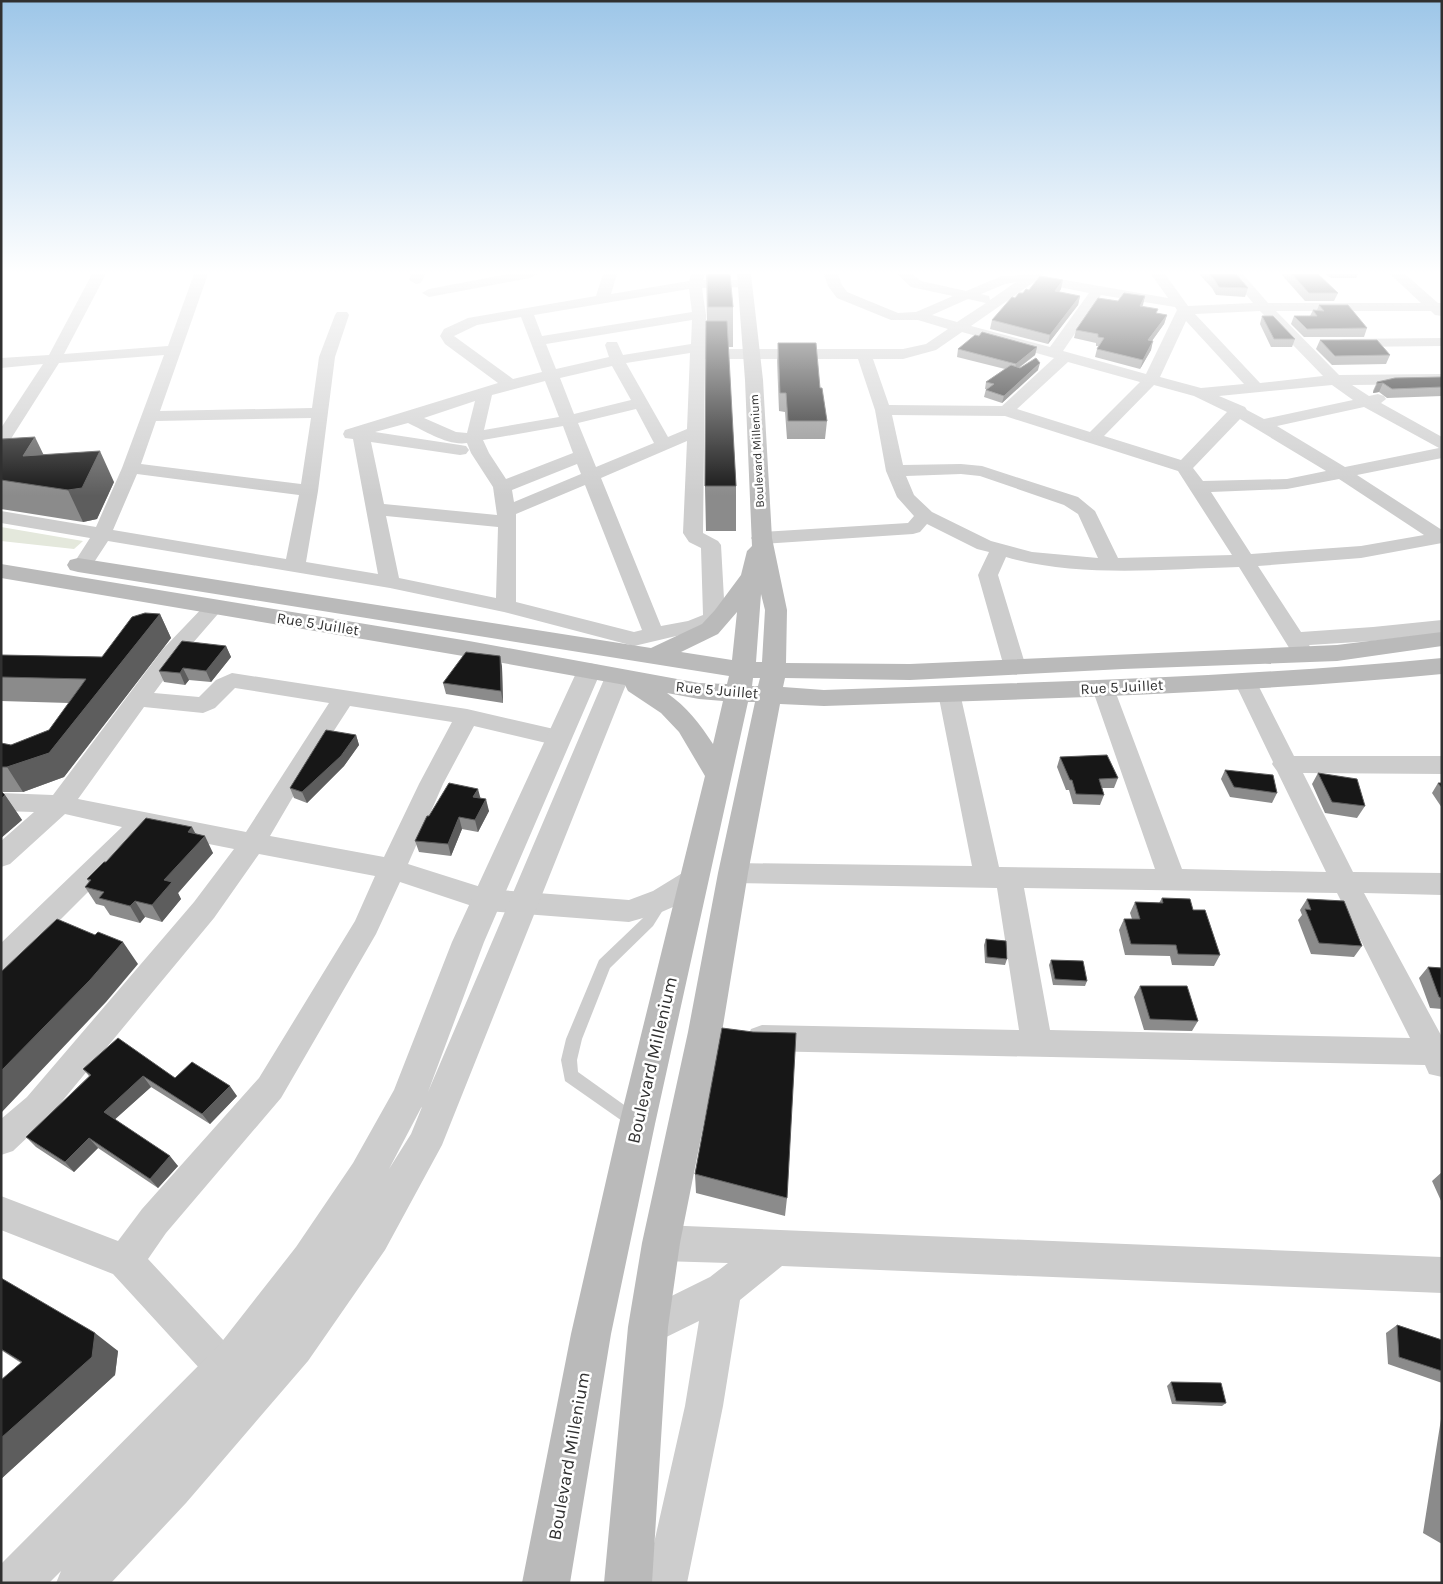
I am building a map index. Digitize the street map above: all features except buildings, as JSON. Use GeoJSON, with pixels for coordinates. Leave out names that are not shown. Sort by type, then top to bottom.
{"type":"FeatureCollection","features":[{"type":"Feature","properties":{"kind":"main road","name":"Boulevard Millenium"},"geometry":{"type":"LineString","coordinates":[[546,1583],[591,1334],[637,1124],[718,775],[756,682],[776,610],[761,538],[750,348]]}},
{"type":"Feature","properties":{"kind":"main road","name":"Boulevard Millenium"},"geometry":{"type":"LineString","coordinates":[[628,1583],[648,1327],[661,1243],[705,1032],[733,873],[756,682],[752,575],[761,538]]}},
{"type":"Feature","properties":{"kind":"main road","name":"Rue 5 Juillet"},"geometry":{"type":"LineString","coordinates":[[1,553],[629,658],[756,682],[824,698],[1245,681],[1340,676],[1442,666]]}},
{"type":"Feature","properties":{"kind":"main road","name":"Rue 5 Juillet"},"geometry":{"type":"LineString","coordinates":[[1,571],[469,649],[629,658],[699,691],[756,682],[1015,667],[1299,646],[1337,653],[1442,639]]}},
{"type":"Feature","properties":{"kind":"main road"},"geometry":{"type":"LineString","coordinates":[[718,775],[688,726],[629,658],[710,629],[723,615],[752,575]]}},
{"type":"Feature","properties":{"kind":"street"},"geometry":{"type":"LineString","coordinates":[[1,441],[60,348]]}},
{"type":"Feature","properties":{"kind":"street"},"geometry":{"type":"LineString","coordinates":[[295,566],[309,491],[326,357],[329,348]]}},
{"type":"Feature","properties":{"kind":"street"},"geometry":{"type":"LineString","coordinates":[[458,348],[510,384]]}},
{"type":"Feature","properties":{"kind":"street"},"geometry":{"type":"LineString","coordinates":[[79,1583],[170,1488],[293,1346],[371,1236],[424,1146],[524,902],[629,658],[592,476],[540,348]]}},
{"type":"Feature","properties":{"kind":"street"},"geometry":{"type":"LineString","coordinates":[[613,348],[617,360],[664,445]]}},
{"type":"Feature","properties":{"kind":"street"},"geometry":{"type":"LineString","coordinates":[[16,1583],[225,1369],[310,1261],[366,1176],[409,1097],[468,942],[559,738],[629,658],[714,617],[711,545],[696,538],[693,532],[697,431],[697,348]]}},
{"type":"Feature","properties":{"kind":"street"},"geometry":{"type":"LineString","coordinates":[[356,435],[510,384],[617,360],[697,351],[751,354],[903,354],[927,348]]}},
{"type":"Feature","properties":{"kind":"street"},"geometry":{"type":"LineString","coordinates":[[1028,348],[1200,393],[1239,410],[1305,449],[1441,537]]}},
{"type":"Feature","properties":{"kind":"street"},"geometry":{"type":"LineString","coordinates":[[1006,411],[1058,356],[1063,348]]}},
{"type":"Feature","properties":{"kind":"street"},"geometry":{"type":"LineString","coordinates":[[1093,438],[1151,380],[1164,348]]}},
{"type":"Feature","properties":{"kind":"street"},"geometry":{"type":"LineString","coordinates":[[1220,348],[1256,388]]}},
{"type":"Feature","properties":{"kind":"street"},"geometry":{"type":"LineString","coordinates":[[1305,348],[1335,380],[1369,403],[1442,444]]}},
{"type":"Feature","properties":{"kind":"street"},"geometry":{"type":"LineString","coordinates":[[1,363],[173,350],[131,468],[102,534],[82,566]]}},
{"type":"Feature","properties":{"kind":"street"},"geometry":{"type":"LineString","coordinates":[[864,354],[883,410],[895,471],[906,497],[925,516],[984,545],[1031,558],[1111,564],[1344,554],[1406,546],[1441,537]]}},
{"type":"Feature","properties":{"kind":"street"},"geometry":{"type":"LineString","coordinates":[[1200,393],[1335,380],[1421,382],[1442,379]]}},
{"type":"Feature","properties":{"kind":"street"},"geometry":{"type":"LineString","coordinates":[[1421,382],[1434,394]]}},
{"type":"Feature","properties":{"kind":"street"},"geometry":{"type":"LineString","coordinates":[[1263,424],[1369,403],[1421,382]]}},
{"type":"Feature","properties":{"kind":"street"},"geometry":{"type":"LineString","coordinates":[[485,392],[477,446],[502,487],[507,517],[506,606]]}},
{"type":"Feature","properties":{"kind":"street"},"geometry":{"type":"LineString","coordinates":[[150,416],[318,421],[356,435],[477,446],[569,420],[640,403]]}},
{"type":"Feature","properties":{"kind":"street"},"geometry":{"type":"LineString","coordinates":[[883,410],[1006,411],[1184,467],[1299,646],[1442,626]]}},
{"type":"Feature","properties":{"kind":"street"},"geometry":{"type":"LineString","coordinates":[[1184,467],[1239,410]]}},
{"type":"Feature","properties":{"kind":"street"},"geometry":{"type":"LineString","coordinates":[[409,418],[456,439],[477,446]]}},
{"type":"Feature","properties":{"kind":"street"},"geometry":{"type":"LineString","coordinates":[[374,509],[507,517],[592,476],[697,431]]}},
{"type":"Feature","properties":{"kind":"street"},"geometry":{"type":"LineString","coordinates":[[356,435],[390,582]]}},
{"type":"Feature","properties":{"kind":"street"},"geometry":{"type":"LineString","coordinates":[[1198,487],[1287,484],[1442,452]]}},
{"type":"Feature","properties":{"kind":"street"},"geometry":{"type":"LineString","coordinates":[[502,487],[584,455]]}},
{"type":"Feature","properties":{"kind":"street"},"geometry":{"type":"LineString","coordinates":[[131,468],[309,491]]}},
{"type":"Feature","properties":{"kind":"street"},"geometry":{"type":"LineString","coordinates":[[895,471],[961,469],[982,471],[1071,501],[1086,511],[1111,564]]}},
{"type":"Feature","properties":{"kind":"street"},"geometry":{"type":"LineString","coordinates":[[761,538],[913,528],[925,516]]}},
{"type":"Feature","properties":{"kind":"street"},"geometry":{"type":"LineString","coordinates":[[1,517],[390,582],[506,606],[629,658]]}},
{"type":"Feature","properties":{"kind":"street"},"geometry":{"type":"LineString","coordinates":[[1000,549],[988,575],[1015,667]]}},
{"type":"Feature","properties":{"kind":"street"},"geometry":{"type":"LineString","coordinates":[[1,857],[60,804],[171,654],[214,607]]}},
{"type":"Feature","properties":{"kind":"street"},"geometry":{"type":"LineString","coordinates":[[138,699],[203,705],[211,701],[225,684],[232,680],[467,717],[559,738]]}},
{"type":"Feature","properties":{"kind":"street"},"geometry":{"type":"LineString","coordinates":[[1245,681],[1284,764],[1345,883],[1439,1058]]}},
{"type":"Feature","properties":{"kind":"street"},"geometry":{"type":"LineString","coordinates":[[1103,688],[1172,880]]}},
{"type":"Feature","properties":{"kind":"street"},"geometry":{"type":"LineString","coordinates":[[949,693],[999,878],[1037,1044]]}},
{"type":"Feature","properties":{"kind":"street"},"geometry":{"type":"LineString","coordinates":[[1,1140],[38,1107],[204,910],[254,841],[302,761],[344,697]]}},
{"type":"Feature","properties":{"kind":"street"},"geometry":{"type":"LineString","coordinates":[[125,1261],[154,1222],[270,1088],[366,926],[431,784],[467,717]]}},
{"type":"Feature","properties":{"kind":"street"},"geometry":{"type":"LineString","coordinates":[[1284,764],[1442,765]]}},
{"type":"Feature","properties":{"kind":"street"},"geometry":{"type":"LineString","coordinates":[[1,802],[60,804],[142,822],[254,841],[392,869],[486,900],[629,911],[648,908],[661,902],[694,879]]}},
{"type":"Feature","properties":{"kind":"street"},"geometry":{"type":"LineString","coordinates":[[1,961],[142,822]]}},
{"type":"Feature","properties":{"kind":"street"},"geometry":{"type":"LineString","coordinates":[[733,873],[1442,884]]}},
{"type":"Feature","properties":{"kind":"street"},"geometry":{"type":"LineString","coordinates":[[705,1032],[752,1038],[1037,1044],[1439,1058]]}},
{"type":"Feature","properties":{"kind":"street"},"geometry":{"type":"LineString","coordinates":[[1,1213],[125,1261],[225,1369],[259,1385]]}},
{"type":"Feature","properties":{"kind":"street"},"geometry":{"type":"LineString","coordinates":[[661,1243],[1442,1275]]}},
{"type":"Feature","properties":{"kind":"street"},"geometry":{"type":"LineString","coordinates":[[648,1327],[723,1290],[776,1248]]}},
{"type":"Feature","properties":{"kind":"street"},"geometry":{"type":"LineString","coordinates":[[666,1583],[704,1406],[723,1290]]}},
{"type":"Feature","properties":{"kind":"lane"},"geometry":{"type":"LineString","coordinates":[[637,1124],[571,1076],[569,1060],[574,1039],[604,964],[648,922],[661,902]]}},
{"type":"Feature","properties":{"kind":"shaded area"},"geometry":{"type":"Polygon","coordinates":[[[1,527],[83,541],[74,549],[1,541],[1,527]]]}}]}
